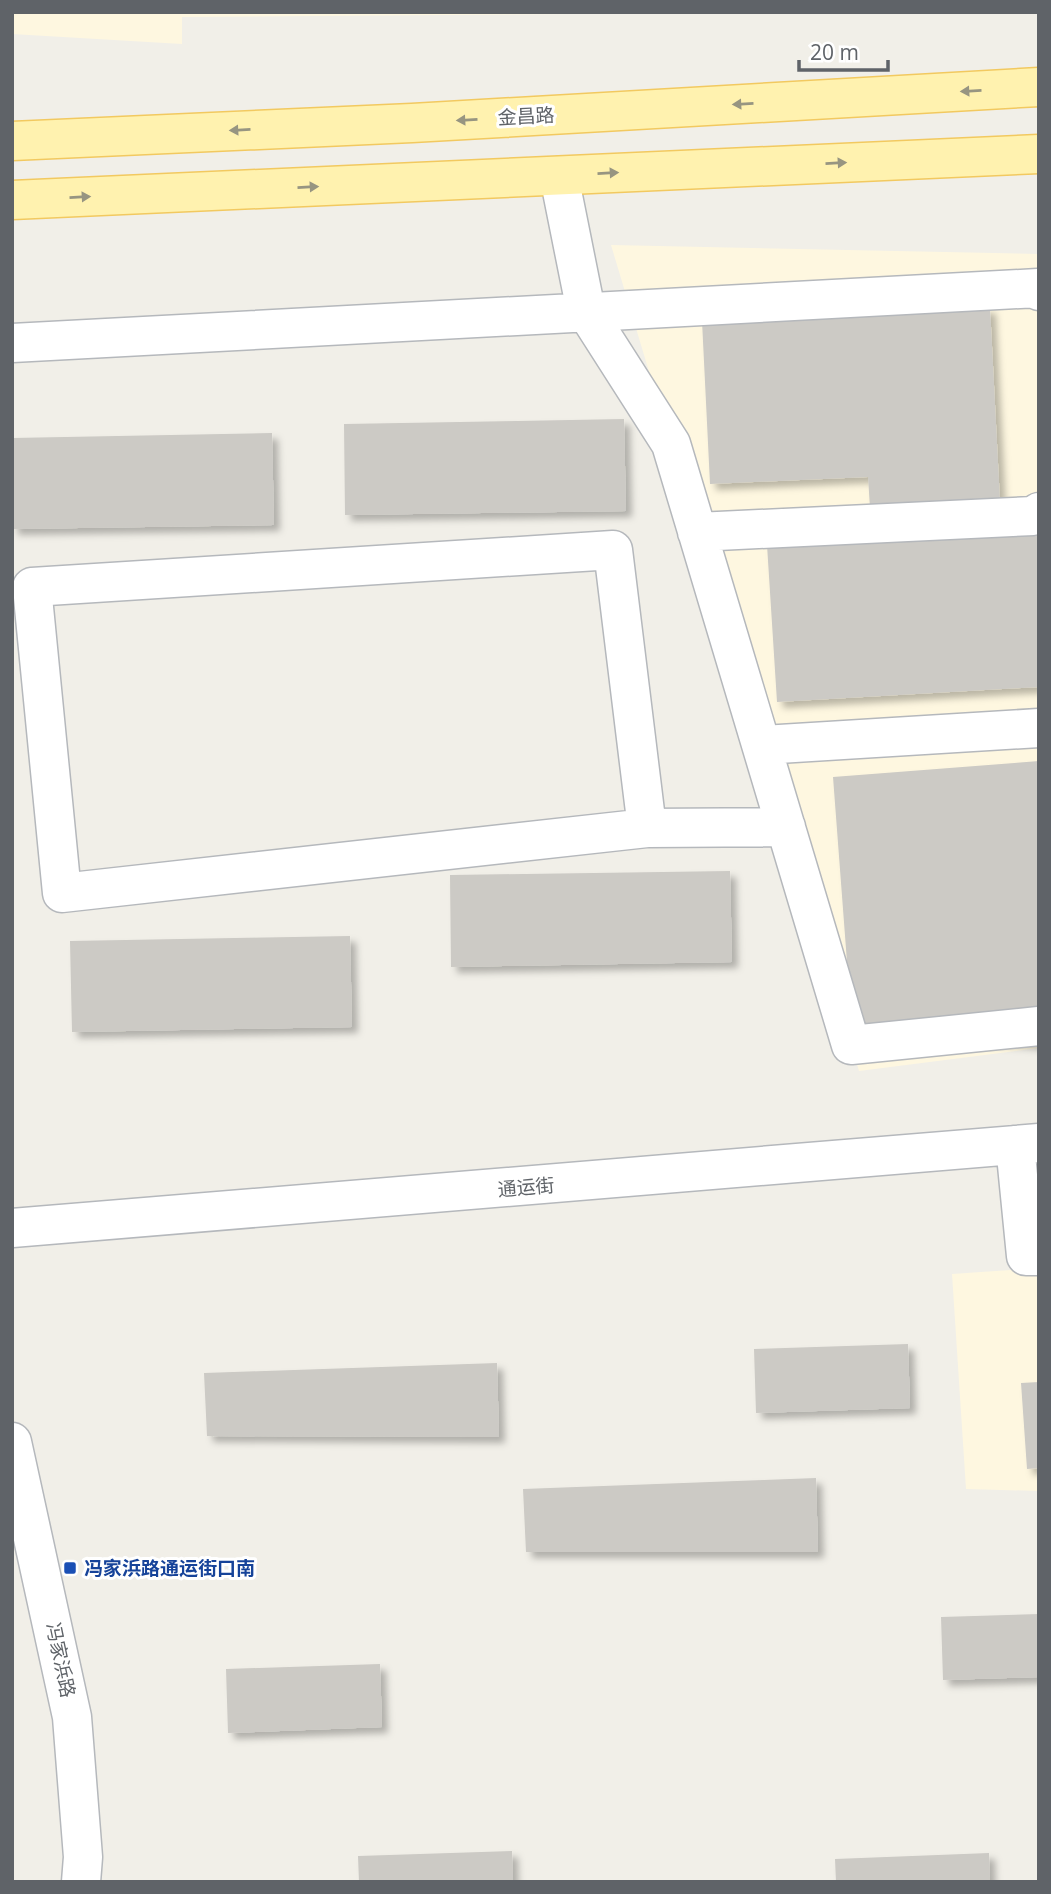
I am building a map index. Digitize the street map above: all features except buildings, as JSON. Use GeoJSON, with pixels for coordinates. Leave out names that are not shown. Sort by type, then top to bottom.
{"type":"FeatureCollection","features":[{"type":"Feature","properties":{"kind":"main road","name":"金昌路"},"geometry":{"type":"LineString","coordinates":[[12,141],[426,122],[1039,88]]}},
{"type":"Feature","properties":{"kind":"main road"},"geometry":{"type":"LineString","coordinates":[[12,200],[1039,154]]}},
{"type":"Feature","properties":{"kind":"street"},"geometry":{"type":"LineString","coordinates":[[559,176],[586,311],[671,444],[851,1045],[1039,1027]]}},
{"type":"Feature","properties":{"kind":"street"},"geometry":{"type":"LineString","coordinates":[[12,343],[1038,288],[1039,291]]}},
{"type":"Feature","properties":{"kind":"street"},"geometry":{"type":"LineString","coordinates":[[698,532],[1033,516],[1039,512]]}},
{"type":"Feature","properties":{"kind":"street"},"geometry":{"type":"LineString","coordinates":[[647,828],[613,550],[32,587],[62,893],[647,828],[786,827]]}},
{"type":"Feature","properties":{"kind":"street"},"geometry":{"type":"LineString","coordinates":[[762,746],[1039,728]]}},
{"type":"Feature","properties":{"kind":"street"},"geometry":{"type":"LineString","coordinates":[[1027,1144],[1026,1256],[1039,1256]]}},
{"type":"Feature","properties":{"kind":"street","name":"通运街"},"geometry":{"type":"LineString","coordinates":[[12,1228],[1027,1144]]}},
{"type":"Feature","properties":{"kind":"street","name":"冯家浜路"},"geometry":{"type":"LineString","coordinates":[[12,1442],[72,1717],[83,1857],[81,1882]]}},
{"type":"Feature","properties":{"kind":"shaded area"},"geometry":{"type":"Polygon","coordinates":[[[12,12],[815,12],[182,17],[182,44],[12,34],[12,12]]]}},
{"type":"Feature","properties":{"kind":"shaded area"},"geometry":{"type":"Polygon","coordinates":[[[611,245],[1039,254],[1039,1048],[859,1071],[611,245]]]}},
{"type":"Feature","properties":{"kind":"shaded area"},"geometry":{"type":"Polygon","coordinates":[[[1039,1268],[1039,1491],[966,1489],[952,1274],[1039,1268]]]}},
{"type":"Feature","properties":{"kind":"place","name":"冯家浜路通运街口南"},"geometry":{"type":"Point","coordinates":[70,1568]}}]}
